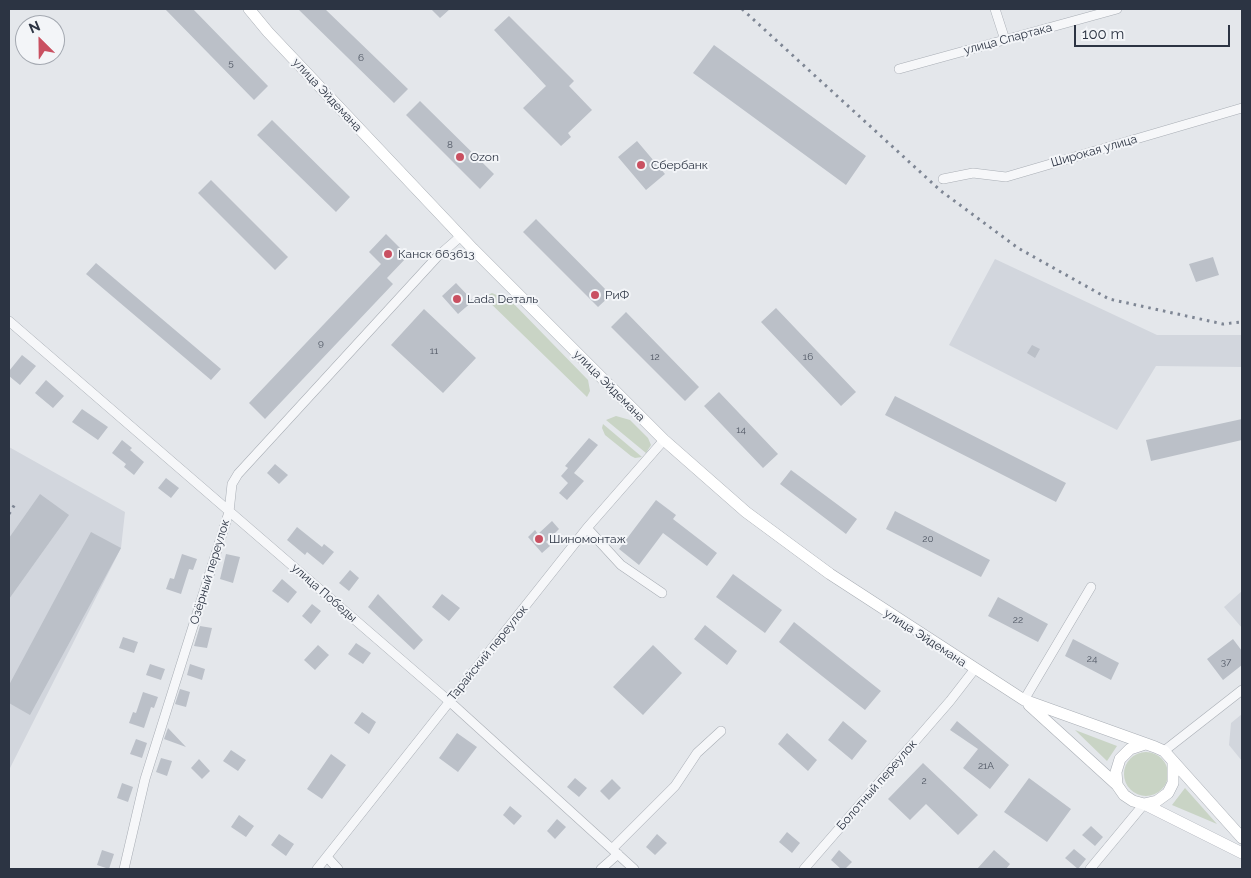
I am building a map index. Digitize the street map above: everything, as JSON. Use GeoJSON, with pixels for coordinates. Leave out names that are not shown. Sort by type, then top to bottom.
{"type":"FeatureCollection","features":[{"type":"Feature","properties":{"kind":"main road","name":"улица Эйдемана"},"geometry":{"type":"LineString","coordinates":[[249,9],[268,32],[460,236],[664,440],[746,512],[830,574],[974,670],[1024,700]]}},
{"type":"Feature","properties":{"kind":"main road"},"geometry":{"type":"LineString","coordinates":[[1024,700],[1164,751],[1242,838]]}},
{"type":"Feature","properties":{"kind":"main road"},"geometry":{"type":"LineString","coordinates":[[1024,700],[1117,785],[1124,795],[1242,853]]}},
{"type":"Feature","properties":{"kind":"main road"},"geometry":{"type":"LineString","coordinates":[[1117,785],[1116,772],[1120,759],[1130,749],[1144,744]]}},
{"type":"Feature","properties":{"kind":"main road"},"geometry":{"type":"LineString","coordinates":[[1144,804],[1157,801],[1168,793],[1173,783],[1173,761]]}},
{"type":"Feature","properties":{"kind":"street"},"geometry":{"type":"LineString","coordinates":[[995,9],[1005,40]]}},
{"type":"Feature","properties":{"kind":"street","name":"улица Спартака"},"geometry":{"type":"LineString","coordinates":[[899,68],[1117,9]]}},
{"type":"Feature","properties":{"kind":"street","name":"Широкая улица"},"geometry":{"type":"LineString","coordinates":[[943,179],[973,174],[1006,177],[1242,108]]}},
{"type":"Feature","properties":{"kind":"street","name":"Озёрный переулок"},"geometry":{"type":"LineString","coordinates":[[124,869],[145,779],[229,512],[229,493],[238,474],[437,257],[460,236]]}},
{"type":"Feature","properties":{"kind":"street","name":"улица Победы"},"geometry":{"type":"LineString","coordinates":[[9,321],[449,701],[634,869]]}},
{"type":"Feature","properties":{"kind":"street","name":"Тарайский переулок"},"geometry":{"type":"LineString","coordinates":[[317,869],[587,528],[664,440]]}},
{"type":"Feature","properties":{"kind":"street"},"geometry":{"type":"LineString","coordinates":[[587,528],[621,565],[662,593]]}},
{"type":"Feature","properties":{"kind":"street"},"geometry":{"type":"LineString","coordinates":[[1024,700],[1091,587]]}},
{"type":"Feature","properties":{"kind":"street","name":"Болотный переулок"},"geometry":{"type":"LineString","coordinates":[[804,869],[950,701],[974,670]]}},
{"type":"Feature","properties":{"kind":"street"},"geometry":{"type":"LineString","coordinates":[[1164,751],[1242,690]]}},
{"type":"Feature","properties":{"kind":"street"},"geometry":{"type":"LineString","coordinates":[[601,869],[675,786],[697,753],[722,731]]}},
{"type":"Feature","properties":{"kind":"street"},"geometry":{"type":"LineString","coordinates":[[1090,869],[1144,804]]}},
{"type":"Feature","properties":{"kind":"street"},"geometry":{"type":"LineString","coordinates":[[327,857],[338,869]]}},
{"type":"Feature","properties":{"kind":"shaded area"},"geometry":{"type":"Polygon","coordinates":[[[995,259],[1157,335],[1242,335],[1242,367],[1156,366],[1117,430],[949,345],[995,259]]]}},
{"type":"Feature","properties":{"kind":"shaded area"},"geometry":{"type":"Polygon","coordinates":[[[9,447],[125,512],[121,548],[9,770],[9,447]]]}},
{"type":"Feature","properties":{"kind":"shaded area"},"geometry":{"type":"Polygon","coordinates":[[[1242,591],[1242,628],[1224,607],[1242,591]]]}},
{"type":"Feature","properties":{"kind":"shaded area"},"geometry":{"type":"Polygon","coordinates":[[[1242,714],[1242,761],[1229,745],[1231,723],[1242,714]]]}},
{"type":"Feature","properties":{"kind":"green space"},"geometry":{"type":"Polygon","coordinates":[[[492,293],[512,302],[588,380],[590,391],[587,397],[484,297],[492,293]]]}},
{"type":"Feature","properties":{"kind":"green space"},"geometry":{"type":"Polygon","coordinates":[[[616,416],[630,420],[648,438],[651,445],[646,453],[606,420],[616,416]]]}},
{"type":"Feature","properties":{"kind":"green space"},"geometry":{"type":"Polygon","coordinates":[[[603,424],[642,457],[635,458],[631,456],[605,435],[602,428],[603,424]]]}},
{"type":"Feature","properties":{"kind":"green space"},"geometry":{"type":"Polygon","coordinates":[[[1075,730],[1117,746],[1107,761],[1075,730]]]}},
{"type":"Feature","properties":{"kind":"green space"},"geometry":{"type":"Polygon","coordinates":[[[1150,752],[1162,758],[1167,765],[1167,783],[1162,790],[1155,795],[1142,796],[1130,790],[1125,783],[1124,770],[1130,758],[1137,753],[1150,752]]]}},
{"type":"Feature","properties":{"kind":"green space"},"geometry":{"type":"Polygon","coordinates":[[[1185,788],[1217,824],[1172,805],[1185,788]]]}},
{"type":"Feature","properties":{"kind":"building"},"geometry":{"type":"Polygon","coordinates":[[[165,9],[193,9],[268,86],[254,100],[165,9]]]}},
{"type":"Feature","properties":{"kind":"building"},"geometry":{"type":"Polygon","coordinates":[[[298,9],[325,9],[408,89],[394,103],[298,9]]]}},
{"type":"Feature","properties":{"kind":"building"},"geometry":{"type":"Polygon","coordinates":[[[431,9],[450,9],[440,18],[431,9]]]}},
{"type":"Feature","properties":{"kind":"building"},"geometry":{"type":"Polygon","coordinates":[[[509,16],[574,81],[569,86],[592,110],[568,133],[571,137],[561,146],[523,108],[546,86],[494,30],[509,16]]]}},
{"type":"Feature","properties":{"kind":"building"},"geometry":{"type":"Polygon","coordinates":[[[714,45],[866,156],[846,185],[693,73],[714,45]]]}},
{"type":"Feature","properties":{"kind":"building"},"geometry":{"type":"Polygon","coordinates":[[[420,101],[494,174],[480,189],[406,115],[420,101]]]}},
{"type":"Feature","properties":{"kind":"building"},"geometry":{"type":"Polygon","coordinates":[[[272,120],[350,197],[336,212],[257,135],[272,120]]]}},
{"type":"Feature","properties":{"kind":"building","name":"Сбербанк"},"geometry":{"type":"Polygon","coordinates":[[[637,141],[665,174],[646,190],[618,157],[637,141]]]}},
{"type":"Feature","properties":{"kind":"building"},"geometry":{"type":"Polygon","coordinates":[[[211,180],[288,257],[275,270],[198,193],[211,180]]]}},
{"type":"Feature","properties":{"kind":"building"},"geometry":{"type":"Polygon","coordinates":[[[536,219],[611,295],[598,307],[523,232],[536,219]]]}},
{"type":"Feature","properties":{"kind":"building"},"geometry":{"type":"Polygon","coordinates":[[[386,234],[408,256],[387,278],[393,284],[265,419],[249,403],[381,264],[369,252],[386,234]]]}},
{"type":"Feature","properties":{"kind":"building"},"geometry":{"type":"Polygon","coordinates":[[[1213,257],[1219,275],[1196,282],[1189,264],[1213,257]]]}},
{"type":"Feature","properties":{"kind":"building"},"geometry":{"type":"Polygon","coordinates":[[[96,263],[221,369],[211,380],[86,274],[96,263]]]}},
{"type":"Feature","properties":{"kind":"building","name":"Lada Dеталь"},"geometry":{"type":"Polygon","coordinates":[[[456,283],[473,301],[458,314],[442,296],[456,283]]]}},
{"type":"Feature","properties":{"kind":"building"},"geometry":{"type":"Polygon","coordinates":[[[776,308],[856,392],[841,406],[761,322],[776,308]]]}},
{"type":"Feature","properties":{"kind":"building"},"geometry":{"type":"Polygon","coordinates":[[[424,309],[476,358],[443,393],[391,345],[424,309]]]}},
{"type":"Feature","properties":{"kind":"building"},"geometry":{"type":"Polygon","coordinates":[[[626,312],[699,387],[685,401],[611,327],[626,312]]]}},
{"type":"Feature","properties":{"kind":"building"},"geometry":{"type":"Polygon","coordinates":[[[1032,345],[1040,349],[1035,358],[1027,353],[1032,345]]]}},
{"type":"Feature","properties":{"kind":"building"},"geometry":{"type":"Polygon","coordinates":[[[22,355],[36,366],[20,385],[9,376],[9,371],[22,355]]]}},
{"type":"Feature","properties":{"kind":"building"},"geometry":{"type":"Polygon","coordinates":[[[46,380],[64,396],[53,408],[35,393],[46,380]]]}},
{"type":"Feature","properties":{"kind":"building"},"geometry":{"type":"Polygon","coordinates":[[[719,392],[778,454],[763,468],[704,406],[719,392]]]}},
{"type":"Feature","properties":{"kind":"building"},"geometry":{"type":"Polygon","coordinates":[[[895,396],[1066,483],[1056,502],[885,415],[895,396]]]}},
{"type":"Feature","properties":{"kind":"building"},"geometry":{"type":"Polygon","coordinates":[[[82,409],[108,427],[98,440],[72,422],[82,409]]]}},
{"type":"Feature","properties":{"kind":"building"},"geometry":{"type":"Polygon","coordinates":[[[1242,419],[1242,440],[1151,461],[1146,440],[1242,419]]]}},
{"type":"Feature","properties":{"kind":"building"},"geometry":{"type":"Polygon","coordinates":[[[589,438],[598,445],[574,473],[584,481],[567,500],[559,493],[568,483],[561,476],[568,468],[565,466],[589,438]]]}},
{"type":"Feature","properties":{"kind":"building"},"geometry":{"type":"Polygon","coordinates":[[[122,440],[144,462],[134,475],[124,467],[126,464],[112,453],[122,440]]]}},
{"type":"Feature","properties":{"kind":"building"},"geometry":{"type":"Polygon","coordinates":[[[275,464],[288,475],[279,484],[267,473],[275,464]]]}},
{"type":"Feature","properties":{"kind":"building"},"geometry":{"type":"Polygon","coordinates":[[[791,470],[857,519],[846,534],[780,484],[791,470]]]}},
{"type":"Feature","properties":{"kind":"building"},"geometry":{"type":"Polygon","coordinates":[[[166,478],[179,488],[171,498],[158,488],[166,478]]]}},
{"type":"Feature","properties":{"kind":"building"},"geometry":{"type":"Polygon","coordinates":[[[40,494],[69,515],[9,599],[9,538],[40,494]]]}},
{"type":"Feature","properties":{"kind":"building"},"geometry":{"type":"Polygon","coordinates":[[[656,500],[676,515],[673,519],[717,553],[707,566],[663,533],[639,565],[619,549],[656,500]]]}},
{"type":"Feature","properties":{"kind":"building"},"geometry":{"type":"Polygon","coordinates":[[[895,511],[990,560],[981,577],[886,529],[895,511]]]}},
{"type":"Feature","properties":{"kind":"building","name":"Шиномонтаж"},"geometry":{"type":"Polygon","coordinates":[[[552,521],[559,529],[546,542],[550,546],[542,553],[528,537],[535,530],[538,534],[552,521]]]}},
{"type":"Feature","properties":{"kind":"building"},"geometry":{"type":"Polygon","coordinates":[[[297,527],[322,547],[324,544],[334,552],[323,565],[307,552],[305,555],[287,540],[297,527]]]}},
{"type":"Feature","properties":{"kind":"building"},"geometry":{"type":"Polygon","coordinates":[[[91,532],[121,548],[30,715],[9,703],[9,685],[91,532]]]}},
{"type":"Feature","properties":{"kind":"building"},"geometry":{"type":"Polygon","coordinates":[[[182,554],[197,559],[193,570],[189,569],[181,594],[166,589],[170,578],[174,579],[182,554]]]}},
{"type":"Feature","properties":{"kind":"building"},"geometry":{"type":"Polygon","coordinates":[[[226,554],[240,557],[233,583],[220,579],[226,554]]]}},
{"type":"Feature","properties":{"kind":"building"},"geometry":{"type":"Polygon","coordinates":[[[350,570],[359,578],[349,591],[339,583],[350,570]]]}},
{"type":"Feature","properties":{"kind":"building"},"geometry":{"type":"Polygon","coordinates":[[[733,574],[782,610],[765,633],[716,597],[733,574]]]}},
{"type":"Feature","properties":{"kind":"building"},"geometry":{"type":"Polygon","coordinates":[[[282,579],[297,592],[288,603],[272,591],[282,579]]]}},
{"type":"Feature","properties":{"kind":"building"},"geometry":{"type":"Polygon","coordinates":[[[378,594],[423,640],[414,650],[368,607],[378,594]]]}},
{"type":"Feature","properties":{"kind":"building"},"geometry":{"type":"Polygon","coordinates":[[[442,594],[460,608],[449,621],[432,607],[442,594]]]}},
{"type":"Feature","properties":{"kind":"building"},"geometry":{"type":"Polygon","coordinates":[[[998,597],[1048,624],[1038,642],[988,616],[998,597]]]}},
{"type":"Feature","properties":{"kind":"building"},"geometry":{"type":"Polygon","coordinates":[[[312,604],[321,611],[311,624],[302,616],[312,604]]]}},
{"type":"Feature","properties":{"kind":"building"},"geometry":{"type":"Polygon","coordinates":[[[794,622],[881,691],[865,710],[779,642],[794,622]]]}},
{"type":"Feature","properties":{"kind":"building"},"geometry":{"type":"Polygon","coordinates":[[[705,625],[737,651],[727,665],[694,639],[705,625]]]}},
{"type":"Feature","properties":{"kind":"building"},"geometry":{"type":"Polygon","coordinates":[[[200,626],[212,628],[207,648],[194,646],[200,626]]]}},
{"type":"Feature","properties":{"kind":"building"},"geometry":{"type":"Polygon","coordinates":[[[123,637],[138,642],[134,653],[119,648],[123,637]]]}},
{"type":"Feature","properties":{"kind":"building"},"geometry":{"type":"Polygon","coordinates":[[[1073,639],[1119,663],[1111,680],[1065,656],[1073,639]]]}},
{"type":"Feature","properties":{"kind":"building"},"geometry":{"type":"Polygon","coordinates":[[[1233,639],[1242,651],[1242,665],[1223,680],[1207,659],[1233,639]]]}},
{"type":"Feature","properties":{"kind":"building"},"geometry":{"type":"Polygon","coordinates":[[[356,643],[371,653],[363,664],[348,654],[356,643]]]}},
{"type":"Feature","properties":{"kind":"building"},"geometry":{"type":"Polygon","coordinates":[[[318,645],[329,655],[315,670],[304,660],[318,645]]]}},
{"type":"Feature","properties":{"kind":"building"},"geometry":{"type":"Polygon","coordinates":[[[653,645],[682,673],[643,715],[613,687],[653,645]]]}},
{"type":"Feature","properties":{"kind":"building"},"geometry":{"type":"Polygon","coordinates":[[[150,664],[165,669],[161,680],[146,675],[150,664]]]}},
{"type":"Feature","properties":{"kind":"building"},"geometry":{"type":"Polygon","coordinates":[[[190,664],[205,669],[202,680],[187,675],[190,664]]]}},
{"type":"Feature","properties":{"kind":"building"},"geometry":{"type":"Polygon","coordinates":[[[180,689],[190,692],[186,707],[175,704],[180,689]]]}},
{"type":"Feature","properties":{"kind":"building"},"geometry":{"type":"Polygon","coordinates":[[[143,692],[158,697],[154,708],[151,707],[144,728],[129,723],[133,712],[136,713],[143,692]]]}},
{"type":"Feature","properties":{"kind":"building"},"geometry":{"type":"Polygon","coordinates":[[[362,712],[376,722],[369,734],[354,723],[362,712]]]}},
{"type":"Feature","properties":{"kind":"building"},"geometry":{"type":"Polygon","coordinates":[[[843,721],[867,741],[852,760],[828,740],[843,721]]]}},
{"type":"Feature","properties":{"kind":"building"},"geometry":{"type":"Polygon","coordinates":[[[957,721],[1009,765],[990,789],[963,768],[978,749],[950,730],[957,721]]]}},
{"type":"Feature","properties":{"kind":"building"},"geometry":{"type":"Polygon","coordinates":[[[168,728],[186,747],[164,739],[168,728]]]}},
{"type":"Feature","properties":{"kind":"building"},"geometry":{"type":"Polygon","coordinates":[[[457,733],[477,747],[458,772],[439,758],[457,733]]]}},
{"type":"Feature","properties":{"kind":"building"},"geometry":{"type":"Polygon","coordinates":[[[787,733],[817,760],[808,771],[778,744],[787,733]]]}},
{"type":"Feature","properties":{"kind":"building"},"geometry":{"type":"Polygon","coordinates":[[[136,739],[147,743],[142,758],[130,754],[136,739]]]}},
{"type":"Feature","properties":{"kind":"building"},"geometry":{"type":"Polygon","coordinates":[[[231,750],[246,760],[238,771],[223,761],[231,750]]]}},
{"type":"Feature","properties":{"kind":"building"},"geometry":{"type":"Polygon","coordinates":[[[331,754],[346,765],[322,799],[307,789],[331,754]]]}},
{"type":"Feature","properties":{"kind":"building"},"geometry":{"type":"Polygon","coordinates":[[[161,758],[172,761],[167,776],[156,772],[161,758]]]}},
{"type":"Feature","properties":{"kind":"building"},"geometry":{"type":"Polygon","coordinates":[[[199,759],[210,771],[202,779],[191,768],[199,759]]]}},
{"type":"Feature","properties":{"kind":"building"},"geometry":{"type":"Polygon","coordinates":[[[923,763],[978,815],[958,835],[926,804],[910,820],[888,799],[923,763]]]}},
{"type":"Feature","properties":{"kind":"building"},"geometry":{"type":"Polygon","coordinates":[[[575,778],[587,788],[579,797],[567,787],[575,778]]]}},
{"type":"Feature","properties":{"kind":"building"},"geometry":{"type":"Polygon","coordinates":[[[1029,778],[1071,809],[1047,842],[1004,812],[1029,778]]]}},
{"type":"Feature","properties":{"kind":"building"},"geometry":{"type":"Polygon","coordinates":[[[612,779],[621,788],[609,800],[600,791],[612,779]]]}},
{"type":"Feature","properties":{"kind":"building"},"geometry":{"type":"Polygon","coordinates":[[[122,783],[133,787],[128,802],[117,798],[122,783]]]}},
{"type":"Feature","properties":{"kind":"building"},"geometry":{"type":"Polygon","coordinates":[[[510,806],[522,816],[514,825],[503,815],[510,806]]]}},
{"type":"Feature","properties":{"kind":"building"},"geometry":{"type":"Polygon","coordinates":[[[239,815],[254,826],[246,837],[231,827],[239,815]]]}},
{"type":"Feature","properties":{"kind":"building"},"geometry":{"type":"Polygon","coordinates":[[[557,819],[566,827],[555,839],[547,831],[557,819]]]}},
{"type":"Feature","properties":{"kind":"building"},"geometry":{"type":"Polygon","coordinates":[[[1091,826],[1103,837],[1095,846],[1082,835],[1091,826]]]}},
{"type":"Feature","properties":{"kind":"building"},"geometry":{"type":"Polygon","coordinates":[[[787,832],[800,843],[792,853],[779,842],[787,832]]]}},
{"type":"Feature","properties":{"kind":"building"},"geometry":{"type":"Polygon","coordinates":[[[279,834],[294,844],[286,856],[271,845],[279,834]]]}},
{"type":"Feature","properties":{"kind":"building"},"geometry":{"type":"Polygon","coordinates":[[[657,834],[667,843],[655,855],[646,847],[657,834]]]}},
{"type":"Feature","properties":{"kind":"building"},"geometry":{"type":"Polygon","coordinates":[[[1074,849],[1086,859],[1078,869],[1065,858],[1074,849]]]}},
{"type":"Feature","properties":{"kind":"building"},"geometry":{"type":"Polygon","coordinates":[[[102,850],[114,854],[109,869],[97,865],[102,850]]]}},
{"type":"Feature","properties":{"kind":"building"},"geometry":{"type":"Polygon","coordinates":[[[839,850],[852,862],[845,869],[841,869],[831,860],[839,850]]]}},
{"type":"Feature","properties":{"kind":"building"},"geometry":{"type":"Polygon","coordinates":[[[994,850],[1010,864],[1006,869],[977,869],[994,850]]]}},
{"type":"Feature","properties":{"kind":"railway"},"geometry":{"type":"LineString","coordinates":[[742,9],[941,191],[1018,248],[1109,299],[1223,324],[1242,322]]}},
{"type":"Feature","properties":{"kind":"railway"},"geometry":{"type":"LineString","coordinates":[[9,514],[15,504]]}},
{"type":"Feature","properties":{"kind":"place","name":"Ozon"},"geometry":{"type":"Point","coordinates":[460,157]}},
{"type":"Feature","properties":{"kind":"place","name":"Сбербанк"},"geometry":{"type":"Point","coordinates":[641,165]}},
{"type":"Feature","properties":{"kind":"place","name":"Канск 663613"},"geometry":{"type":"Point","coordinates":[388,254]}},
{"type":"Feature","properties":{"kind":"place","name":"РиФ"},"geometry":{"type":"Point","coordinates":[595,295]}},
{"type":"Feature","properties":{"kind":"place","name":"Lada Dеталь"},"geometry":{"type":"Point","coordinates":[457,299]}},
{"type":"Feature","properties":{"kind":"place","name":"Шиномонтаж"},"geometry":{"type":"Point","coordinates":[539,539]}}]}
